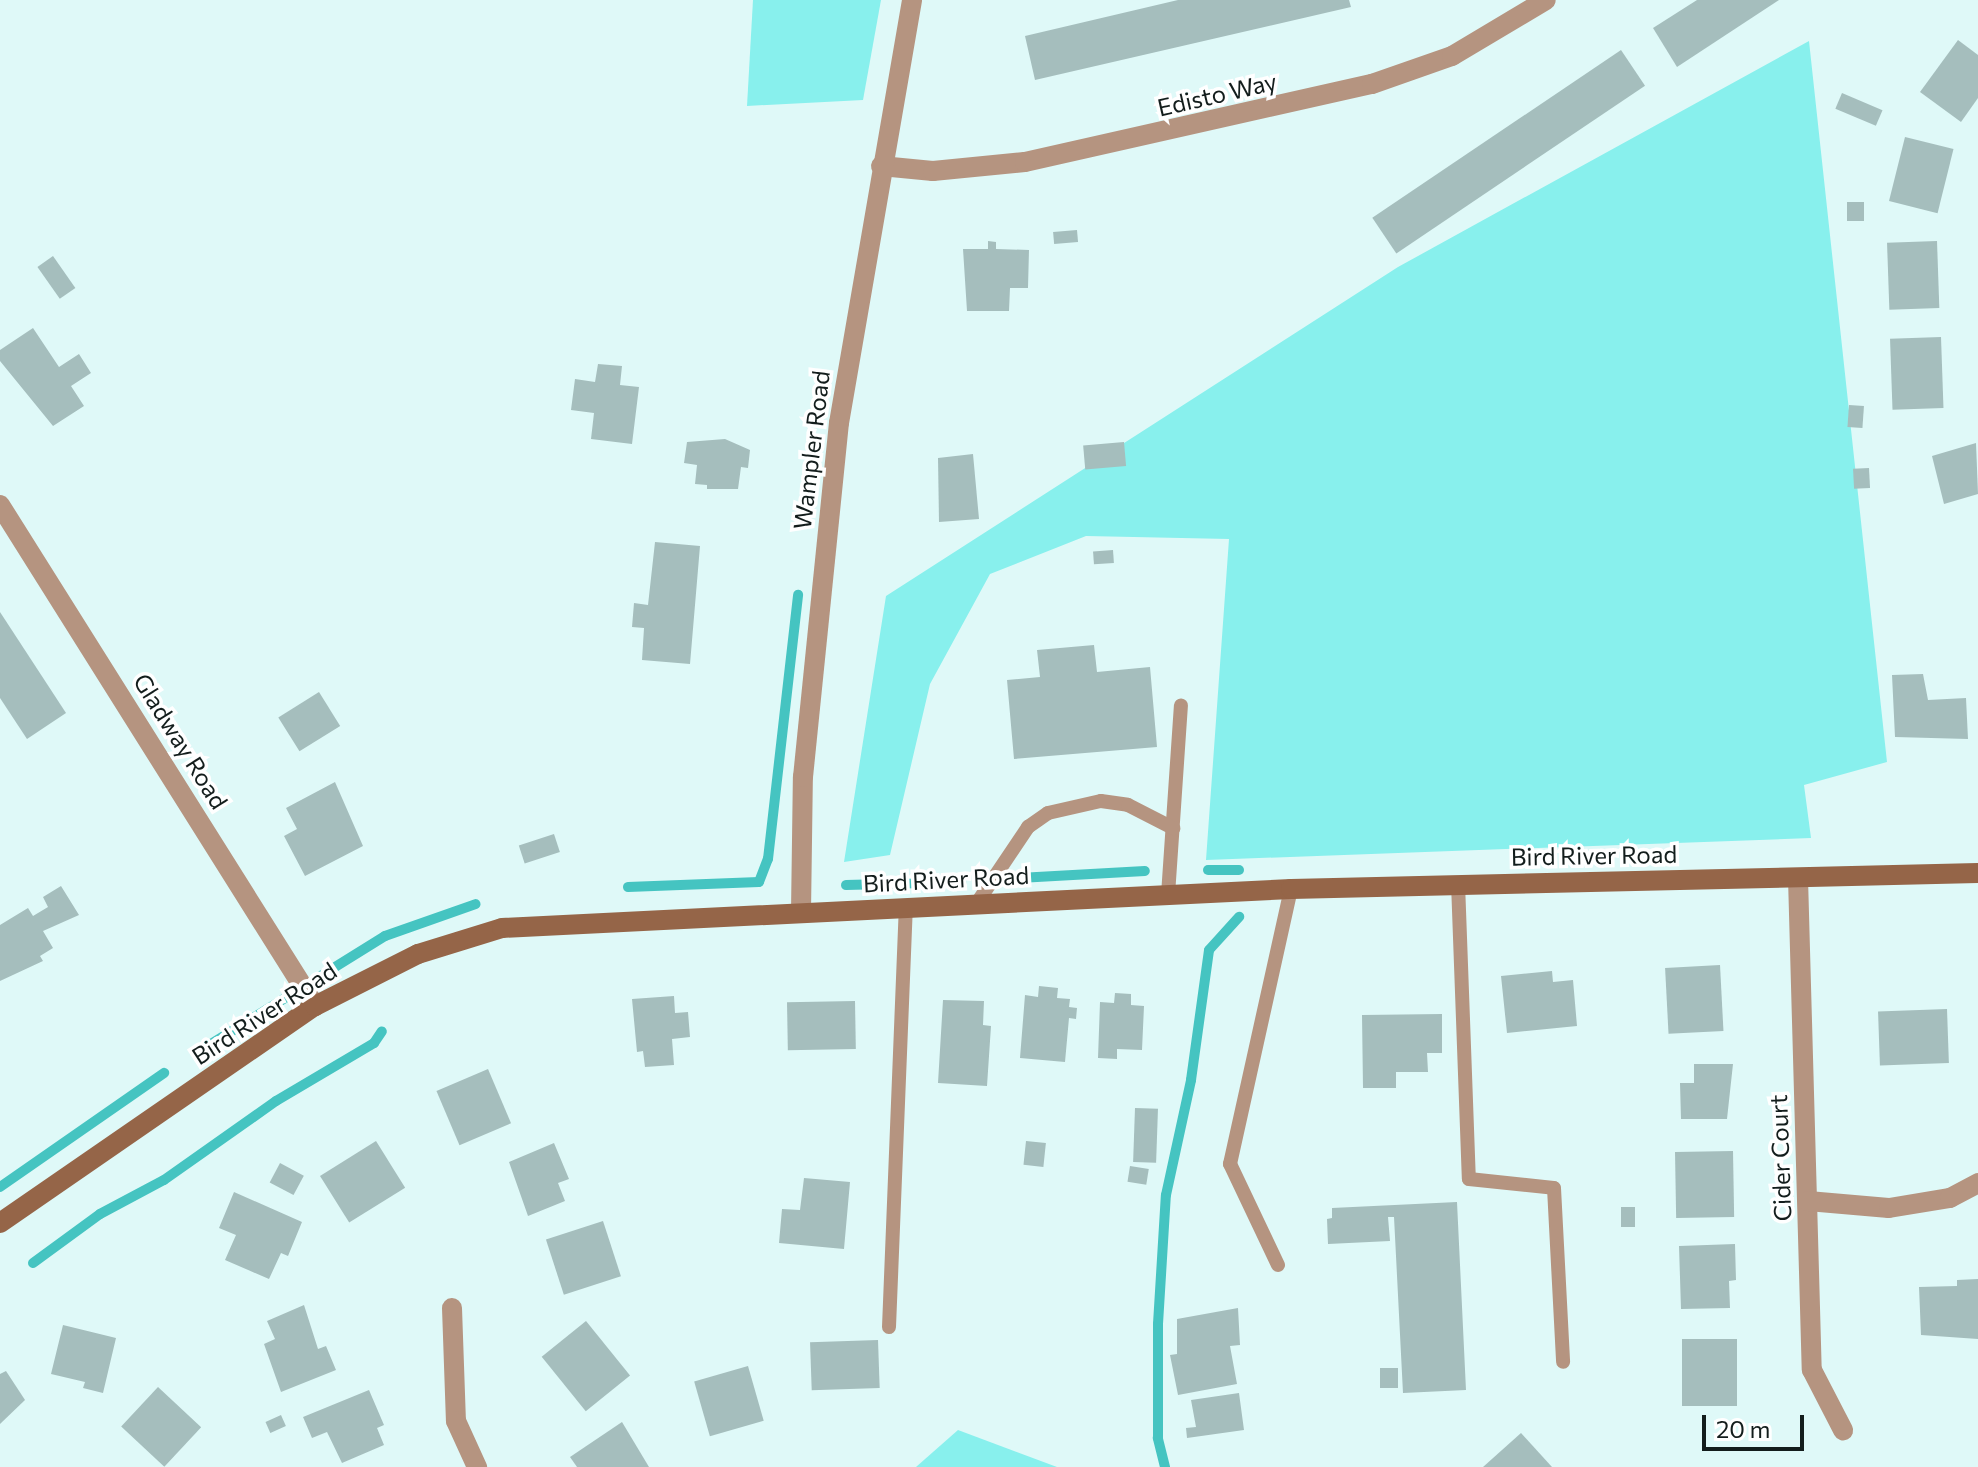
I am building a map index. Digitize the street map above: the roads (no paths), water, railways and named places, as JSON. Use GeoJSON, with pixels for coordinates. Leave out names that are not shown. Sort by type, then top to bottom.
{"type":"FeatureCollection","features":[{"type":"Feature","properties":{"kind":"street","name":"Wampler Road"},"geometry":{"type":"LineString","coordinates":[[801,912],[803,777],[830,500],[881,166],[912,0]]}},
{"type":"Feature","properties":{"kind":"street","name":"Edisto Way"},"geometry":{"type":"LineString","coordinates":[[881,166],[933,171],[1025,162],[1372,84],[1452,56],[1546,0]]}},
{"type":"Feature","properties":{"kind":"street","name":"Gladway Road"},"geometry":{"type":"LineString","coordinates":[[0,505],[315,1006]]}},
{"type":"Feature","properties":{"kind":"street","name":"Bird River Road"},"geometry":{"type":"LineString","coordinates":[[0,1223],[315,1006],[418,954],[502,928],[1291,889],[1978,873]]}},
{"type":"Feature","properties":{"kind":"street","name":"Cider Court"},"geometry":{"type":"LineString","coordinates":[[1798,878],[1812,1370],[1843,1430]]}},
{"type":"Feature","properties":{"kind":"street"},"geometry":{"type":"LineString","coordinates":[[1808,1201],[1889,1208],[1950,1198],[1978,1183]]}},
{"type":"Feature","properties":{"kind":"street"},"geometry":{"type":"LineString","coordinates":[[452,1308],[456,1421],[477,1467]]}},
{"type":"Feature","properties":{"kind":"lane"},"geometry":{"type":"LineString","coordinates":[[1168,895],[1181,705]]}},
{"type":"Feature","properties":{"kind":"lane"},"geometry":{"type":"LineString","coordinates":[[977,903],[1028,827],[1048,813],[1101,801],[1128,805],[1173,828]]}},
{"type":"Feature","properties":{"kind":"lane"},"geometry":{"type":"LineString","coordinates":[[1458,883],[1469,1179],[1554,1188],[1563,1362]]}},
{"type":"Feature","properties":{"kind":"lane"},"geometry":{"type":"LineString","coordinates":[[1278,1265],[1230,1164],[1291,889]]}},
{"type":"Feature","properties":{"kind":"lane"},"geometry":{"type":"LineString","coordinates":[[889,1327],[906,907]]}},
{"type":"Feature","properties":{"kind":"waterway"},"geometry":{"type":"LineString","coordinates":[[628,887],[759,882],[768,859],[798,595]]}},
{"type":"Feature","properties":{"kind":"waterway"},"geometry":{"type":"LineString","coordinates":[[1208,870],[1239,870]]}},
{"type":"Feature","properties":{"kind":"waterway"},"geometry":{"type":"LineString","coordinates":[[1019,878],[1145,871]]}},
{"type":"Feature","properties":{"kind":"waterway"},"geometry":{"type":"LineString","coordinates":[[846,885],[962,882]]}},
{"type":"Feature","properties":{"kind":"waterway"},"geometry":{"type":"LineString","coordinates":[[198,1052],[385,936],[476,904]]}},
{"type":"Feature","properties":{"kind":"waterway"},"geometry":{"type":"LineString","coordinates":[[1165,1467],[1158,1438],[1158,1324],[1166,1195],[1191,1080],[1209,950],[1239,917]]}},
{"type":"Feature","properties":{"kind":"waterway"},"geometry":{"type":"LineString","coordinates":[[33,1263],[100,1214],[164,1180],[276,1101],[374,1043],[382,1031]]}},
{"type":"Feature","properties":{"kind":"waterway"},"geometry":{"type":"LineString","coordinates":[[0,1187],[164,1073]]}}]}
